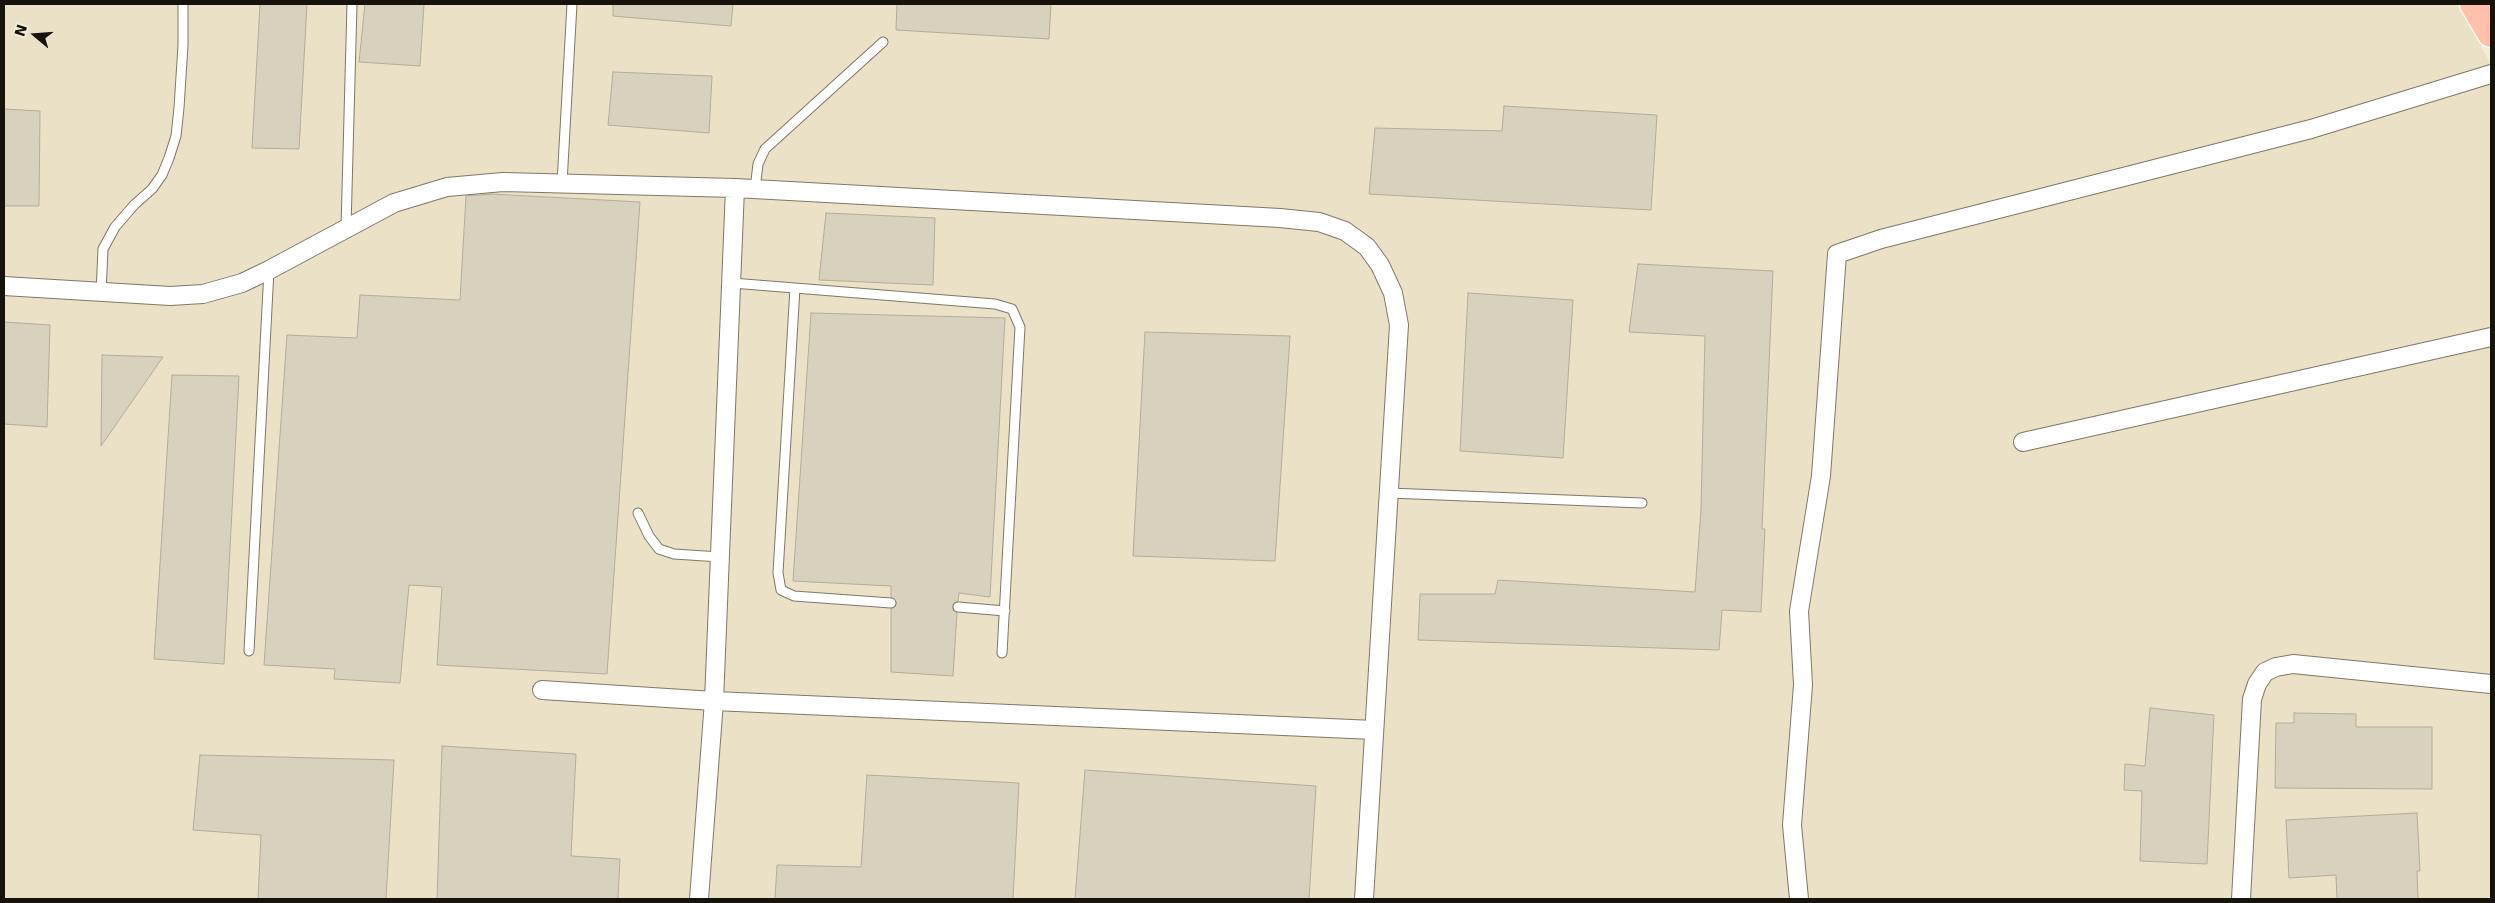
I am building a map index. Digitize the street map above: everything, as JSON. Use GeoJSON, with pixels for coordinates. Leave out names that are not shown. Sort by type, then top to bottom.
{"type":"FeatureCollection","features":[{"type":"Feature","properties":{"kind":"main road"},"geometry":{"type":"LineString","coordinates":[[2474,4],[2491,33]]}},
{"type":"Feature","properties":{"kind":"street"},"geometry":{"type":"LineString","coordinates":[[1799,899],[1792,825],[1803,685],[1799,611],[1820,476],[1837,254],[1881,240],[2311,130],[2491,74]]}},
{"type":"Feature","properties":{"kind":"street"},"geometry":{"type":"LineString","coordinates":[[4,286],[170,296],[204,294],[242,283],[394,203],[447,187],[503,182],[736,188],[1280,218],[1319,222],[1344,231],[1367,247],[1380,265],[1393,293],[1399,325],[1364,899]]}},
{"type":"Feature","properties":{"kind":"street"},"geometry":{"type":"LineString","coordinates":[[699,899],[714,702],[736,188]]}},
{"type":"Feature","properties":{"kind":"street"},"geometry":{"type":"LineString","coordinates":[[2023,442],[2491,337]]}},
{"type":"Feature","properties":{"kind":"street"},"geometry":{"type":"LineString","coordinates":[[2240,899],[2252,699],[2256,684],[2265,672],[2276,667],[2293,664],[2491,684]]}},
{"type":"Feature","properties":{"kind":"street"},"geometry":{"type":"LineString","coordinates":[[542,690],[714,702],[1374,730]]}},
{"type":"Feature","properties":{"kind":"lane"},"geometry":{"type":"LineString","coordinates":[[101,293],[103,249],[115,227],[134,205],[152,189],[162,175],[172,151],[179,108],[183,46],[183,4]]}},
{"type":"Feature","properties":{"kind":"lane"},"geometry":{"type":"LineString","coordinates":[[346,228],[352,4]]}},
{"type":"Feature","properties":{"kind":"lane"},"geometry":{"type":"LineString","coordinates":[[562,183],[572,4]]}},
{"type":"Feature","properties":{"kind":"lane"},"geometry":{"type":"LineString","coordinates":[[755,189],[758,164],[765,148],[883,42]]}},
{"type":"Feature","properties":{"kind":"lane"},"geometry":{"type":"LineString","coordinates":[[249,651],[269,270]]}},
{"type":"Feature","properties":{"kind":"lane"},"geometry":{"type":"LineString","coordinates":[[732,283],[994,304],[1012,310],[1020,327],[1002,653]]}},
{"type":"Feature","properties":{"kind":"lane"},"geometry":{"type":"LineString","coordinates":[[795,288],[778,573],[781,590],[794,596],[891,603]]}},
{"type":"Feature","properties":{"kind":"lane"},"geometry":{"type":"LineString","coordinates":[[1389,493],[1642,503]]}},
{"type":"Feature","properties":{"kind":"lane"},"geometry":{"type":"LineString","coordinates":[[638,513],[649,536],[659,549],[674,554],[720,557]]}},
{"type":"Feature","properties":{"kind":"lane"},"geometry":{"type":"LineString","coordinates":[[958,607],[1004,611]]}},
{"type":"Feature","properties":{"kind":"shaded area"},"geometry":{"type":"Polygon","coordinates":[[[4,4],[2457,4],[2491,64],[2491,899],[4,899],[4,4]]]}},
{"type":"Feature","properties":{"kind":"building"},"geometry":{"type":"Polygon","coordinates":[[[260,4],[307,4],[299,149],[252,148],[260,4]]]}},
{"type":"Feature","properties":{"kind":"building"},"geometry":{"type":"Polygon","coordinates":[[[365,4],[424,4],[420,66],[359,62],[365,4]]]}},
{"type":"Feature","properties":{"kind":"building"},"geometry":{"type":"Polygon","coordinates":[[[613,4],[733,4],[731,26],[613,16],[613,4]]]}},
{"type":"Feature","properties":{"kind":"building"},"geometry":{"type":"Polygon","coordinates":[[[897,4],[1051,4],[1049,39],[896,30],[897,4]]]}},
{"type":"Feature","properties":{"kind":"building"},"geometry":{"type":"Polygon","coordinates":[[[613,72],[712,76],[709,133],[608,125],[613,72]]]}},
{"type":"Feature","properties":{"kind":"building"},"geometry":{"type":"Polygon","coordinates":[[[1504,106],[1657,115],[1651,210],[1369,194],[1375,128],[1502,131],[1504,106]]]}},
{"type":"Feature","properties":{"kind":"building"},"geometry":{"type":"Polygon","coordinates":[[[4,109],[40,111],[39,206],[4,206],[4,109]]]}},
{"type":"Feature","properties":{"kind":"building"},"geometry":{"type":"Polygon","coordinates":[[[491,194],[640,202],[607,674],[437,665],[442,587],[409,585],[400,683],[334,679],[335,669],[264,665],[287,335],[357,338],[360,295],[460,300],[466,196],[491,194]]]}},
{"type":"Feature","properties":{"kind":"building"},"geometry":{"type":"Polygon","coordinates":[[[826,213],[935,218],[933,285],[819,280],[826,213]]]}},
{"type":"Feature","properties":{"kind":"building"},"geometry":{"type":"Polygon","coordinates":[[[1638,264],[1773,271],[1762,529],[1765,529],[1761,612],[1722,610],[1719,650],[1418,640],[1420,594],[1495,594],[1498,580],[1695,592],[1701,509],[1705,336],[1629,332],[1638,264]]]}},
{"type":"Feature","properties":{"kind":"building"},"geometry":{"type":"Polygon","coordinates":[[[1468,293],[1573,300],[1563,458],[1460,451],[1468,293]]]}},
{"type":"Feature","properties":{"kind":"building"},"geometry":{"type":"Polygon","coordinates":[[[811,313],[1005,318],[990,597],[959,593],[958,601],[953,604],[953,610],[957,613],[953,676],[891,672],[891,609],[897,603],[891,597],[891,586],[793,581],[811,313]]]}},
{"type":"Feature","properties":{"kind":"building"},"geometry":{"type":"Polygon","coordinates":[[[4,322],[50,325],[47,427],[4,424],[4,322]]]}},
{"type":"Feature","properties":{"kind":"building"},"geometry":{"type":"Polygon","coordinates":[[[1145,332],[1290,336],[1275,561],[1133,556],[1145,332]]]}},
{"type":"Feature","properties":{"kind":"building"},"geometry":{"type":"Polygon","coordinates":[[[102,355],[163,357],[101,446],[102,355]]]}},
{"type":"Feature","properties":{"kind":"building"},"geometry":{"type":"Polygon","coordinates":[[[172,375],[239,376],[224,664],[154,659],[172,375]]]}},
{"type":"Feature","properties":{"kind":"building"},"geometry":{"type":"Polygon","coordinates":[[[2150,708],[2214,715],[2207,864],[2140,861],[2142,791],[2124,790],[2125,764],[2145,766],[2150,708]]]}},
{"type":"Feature","properties":{"kind":"building"},"geometry":{"type":"Polygon","coordinates":[[[2294,713],[2356,714],[2356,727],[2432,727],[2432,789],[2275,788],[2276,723],[2294,723],[2294,713]]]}},
{"type":"Feature","properties":{"kind":"building"},"geometry":{"type":"Polygon","coordinates":[[[442,746],[576,754],[571,856],[620,859],[618,899],[437,899],[442,746]]]}},
{"type":"Feature","properties":{"kind":"building"},"geometry":{"type":"Polygon","coordinates":[[[200,755],[394,760],[386,899],[258,899],[261,835],[193,830],[200,755]]]}},
{"type":"Feature","properties":{"kind":"building"},"geometry":{"type":"Polygon","coordinates":[[[1085,770],[1316,786],[1309,899],[1075,899],[1085,770]]]}},
{"type":"Feature","properties":{"kind":"building"},"geometry":{"type":"Polygon","coordinates":[[[867,775],[1019,783],[1013,899],[775,899],[777,865],[861,867],[867,775]]]}},
{"type":"Feature","properties":{"kind":"building"},"geometry":{"type":"Polygon","coordinates":[[[2417,813],[2420,871],[2417,871],[2418,899],[2337,899],[2336,875],[2289,878],[2286,820],[2417,813]]]}}]}
